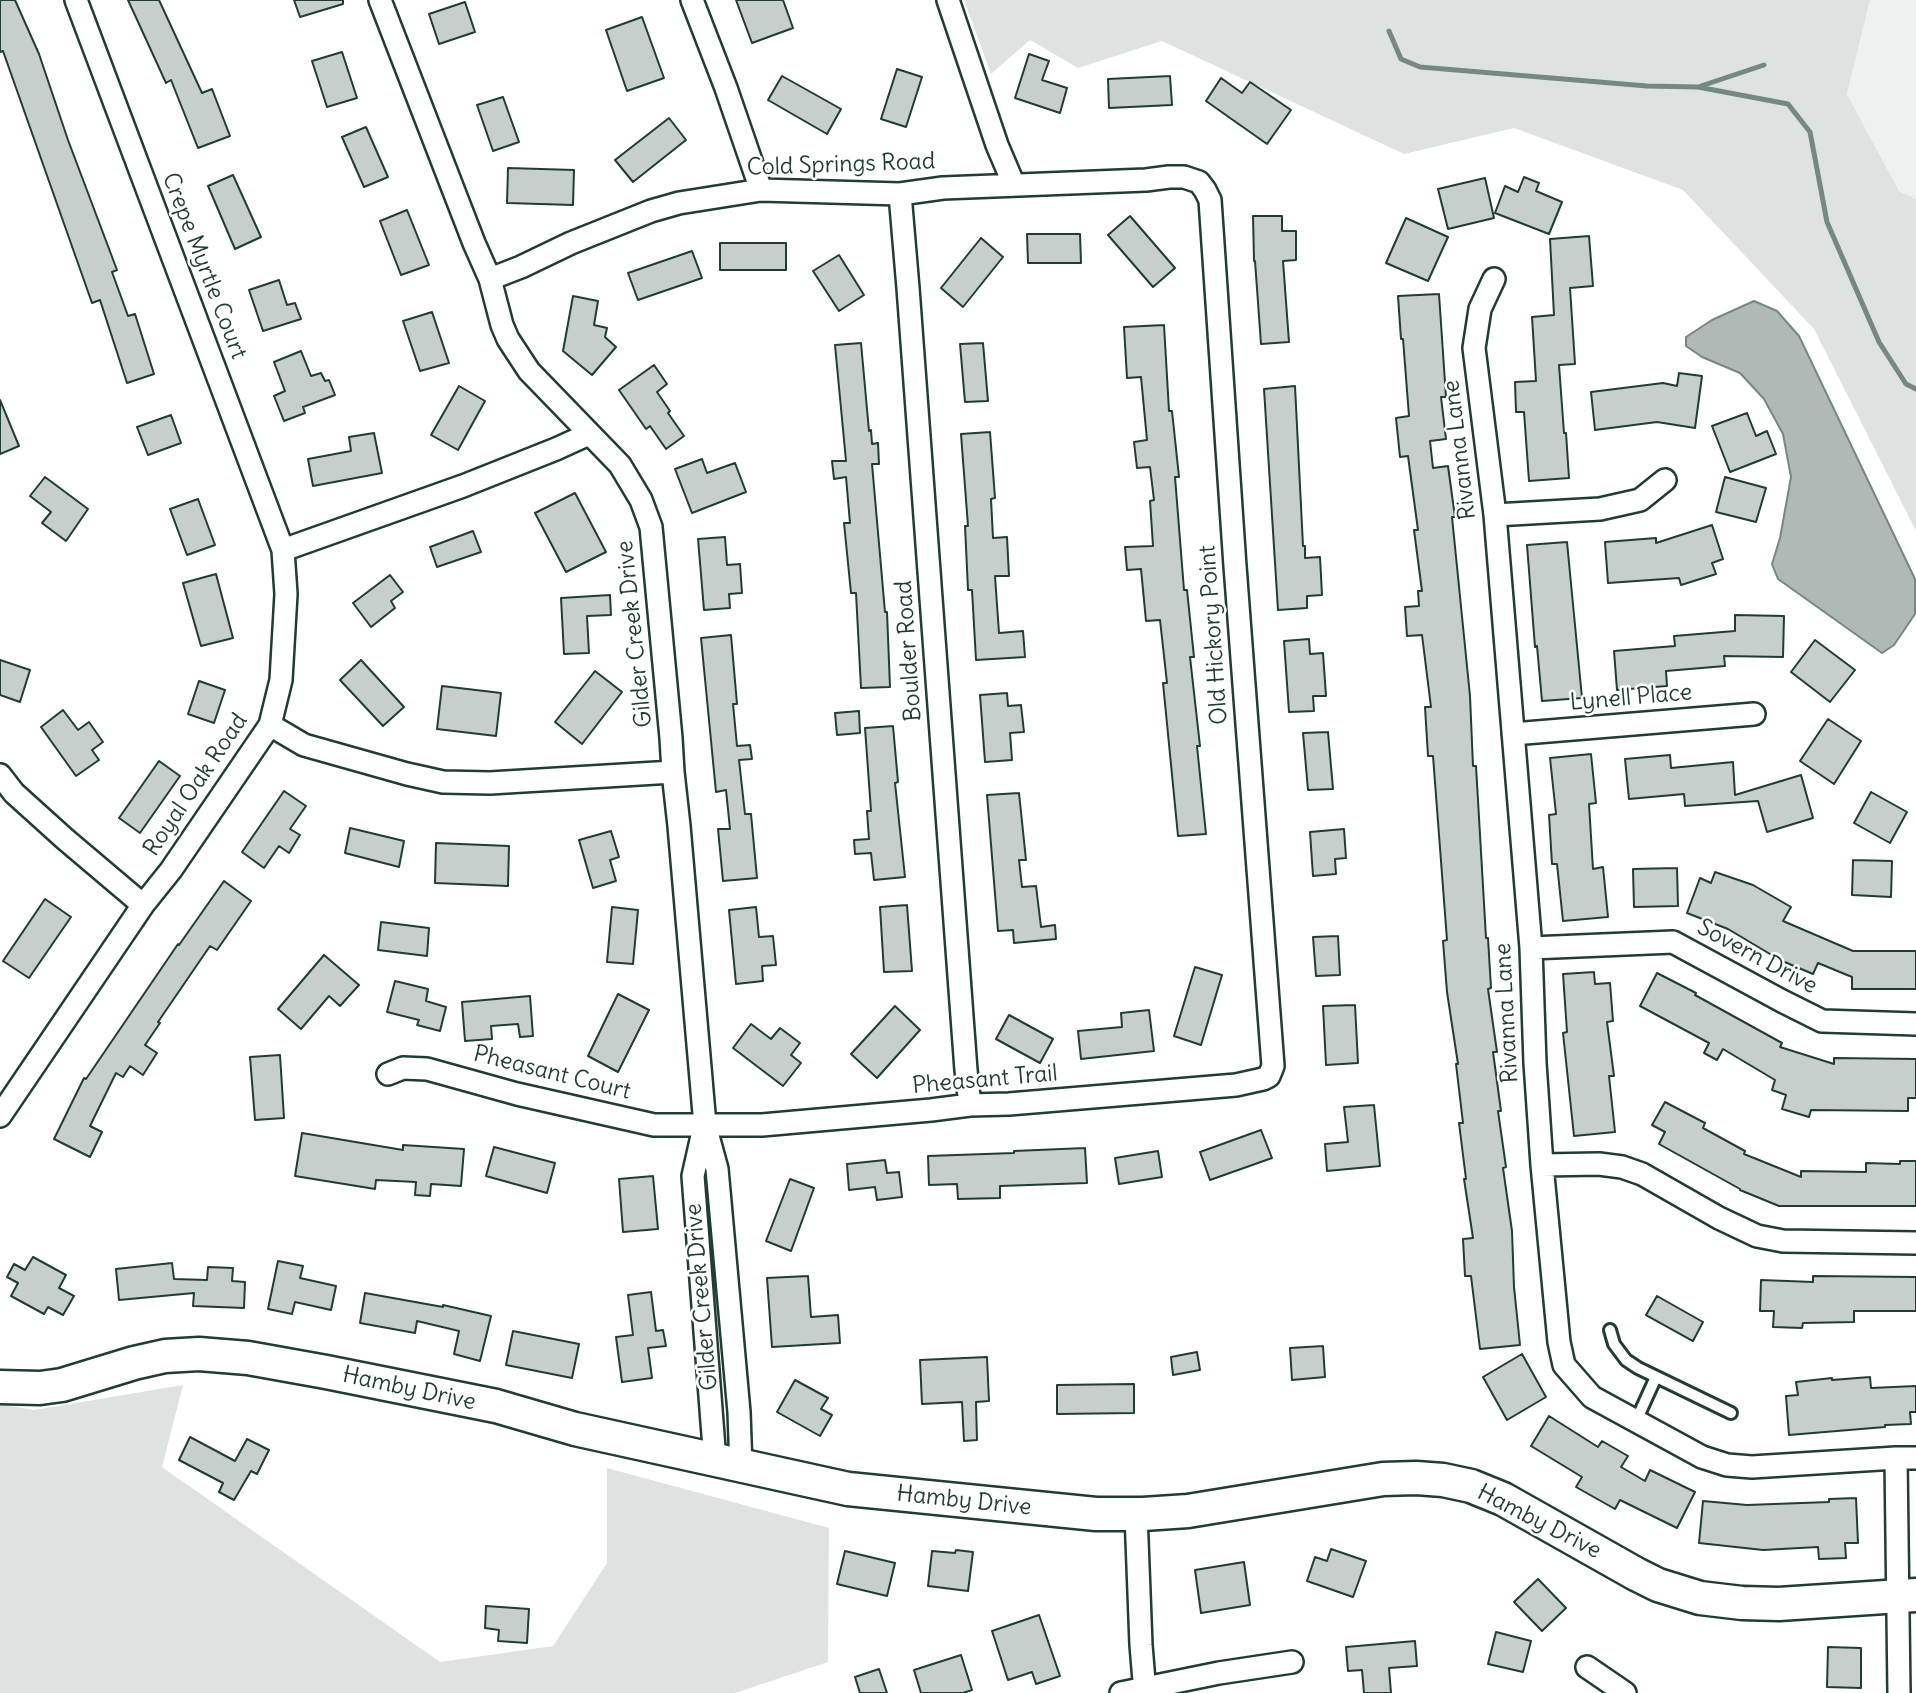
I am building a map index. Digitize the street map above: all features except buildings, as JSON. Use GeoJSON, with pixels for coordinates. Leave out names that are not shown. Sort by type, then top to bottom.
{"type":"FeatureCollection","features":[{"type":"Feature","properties":{"kind":"street","name":"Crepe Myrtle Court"},"geometry":{"type":"LineString","coordinates":[[76,0],[284,550]]}},
{"type":"Feature","properties":{"kind":"street","name":"Gilder Creek Drive"},"geometry":{"type":"LineString","coordinates":[[380,0],[490,279],[502,325],[517,355],[627,475],[641,500],[651,527],[705,1125],[718,1169],[739,1412],[728,1464]]}},
{"type":"Feature","properties":{"kind":"street"},"geometry":{"type":"LineString","coordinates":[[692,0],[761,190]]}},
{"type":"Feature","properties":{"kind":"street"},"geometry":{"type":"LineString","coordinates":[[948,0],[1014,184]]}},
{"type":"Feature","properties":{"kind":"street","name":"Cold Springs Road"},"geometry":{"type":"LineString","coordinates":[[490,279],[651,211],[679,203],[761,190],[900,194],[943,188],[1184,177],[1199,182],[1205,190]]}},
{"type":"Feature","properties":{"kind":"street","name":"Old Hickory Point"},"geometry":{"type":"LineString","coordinates":[[1205,190],[1210,200],[1273,1066],[1269,1076]]}},
{"type":"Feature","properties":{"kind":"street","name":"Boulder Road"},"geometry":{"type":"LineString","coordinates":[[900,194],[970,1105]]}},
{"type":"Feature","properties":{"kind":"street","name":"Rivanna Lane"},"geometry":{"type":"LineString","coordinates":[[1494,279],[1480,309],[1474,348],[1494,515],[1531,948],[1542,1165],[1559,1342],[1564,1365],[1592,1397],[1702,1457],[1727,1465],[1752,1467],[1906,1458]]}},
{"type":"Feature","properties":{"kind":"street"},"geometry":{"type":"LineString","coordinates":[[284,550],[463,486],[589,434]]}},
{"type":"Feature","properties":{"kind":"street"},"geometry":{"type":"LineString","coordinates":[[1494,515],[1600,509],[1640,500],[1665,480]]}},
{"type":"Feature","properties":{"kind":"street","name":"Royal Oak Road"},"geometry":{"type":"LineString","coordinates":[[0,1116],[143,905],[171,870],[270,725],[282,680],[286,594],[284,550]]}},
{"type":"Feature","properties":{"kind":"street","name":"Lynell Place"},"geometry":{"type":"LineString","coordinates":[[1513,734],[1754,715]]}},
{"type":"Feature","properties":{"kind":"street"},"geometry":{"type":"LineString","coordinates":[[270,725],[304,745],[443,782],[490,783],[673,772]]}},
{"type":"Feature","properties":{"kind":"street"},"geometry":{"type":"LineString","coordinates":[[0,775],[14,793],[143,905]]}},
{"type":"Feature","properties":{"kind":"street","name":"Sovern Drive"},"geometry":{"type":"LineString","coordinates":[[1531,948],[1673,942],[1822,1021],[1916,1024]]}},
{"type":"Feature","properties":{"kind":"street","name":"Pheasant Court"},"geometry":{"type":"LineString","coordinates":[[388,1074],[403,1069],[427,1069],[517,1094],[654,1125],[705,1125]]}},
{"type":"Feature","properties":{"kind":"street","name":"Pheasant Trail"},"geometry":{"type":"LineString","coordinates":[[705,1125],[762,1125],[970,1105],[1236,1085],[1269,1076]]}},
{"type":"Feature","properties":{"kind":"street"},"geometry":{"type":"LineString","coordinates":[[1542,1165],[1599,1164],[1632,1170],[1719,1219],[1757,1236],[1783,1241],[1916,1243]]}},
{"type":"Feature","properties":{"kind":"street","name":"Hamby Drive"},"geometry":{"type":"LineString","coordinates":[[0,1387],[40,1388],[62,1385],[164,1356],[199,1354],[248,1358],[496,1406],[575,1429],[848,1489],[1096,1514],[1188,1511],[1383,1479],[1443,1480],[1471,1486],[1503,1499],[1658,1585],[1700,1598],[1779,1604],[1907,1596]]}},
{"type":"Feature","properties":{"kind":"street"},"geometry":{"type":"LineString","coordinates":[[1899,1693],[1907,1596],[1906,1458]]}},
{"type":"Feature","properties":{"kind":"street"},"geometry":{"type":"LineString","coordinates":[[1136,1514],[1145,1690]]}},
{"type":"Feature","properties":{"kind":"street"},"geometry":{"type":"LineString","coordinates":[[1121,1693],[1219,1673],[1292,1662]]}},
{"type":"Feature","properties":{"kind":"street"},"geometry":{"type":"LineString","coordinates":[[1587,1667],[1625,1693]]}},
{"type":"Feature","properties":{"kind":"lane"},"geometry":{"type":"LineString","coordinates":[[1610,1330],[1614,1344],[1626,1360],[1731,1413]]}},
{"type":"Feature","properties":{"kind":"lane"},"geometry":{"type":"LineString","coordinates":[[1636,1421],[1656,1377]]}},
{"type":"Feature","properties":{"kind":"shaded area"},"geometry":{"type":"Polygon","coordinates":[[[964,0],[1870,0],[1847,94],[1899,191],[1916,199],[1916,531],[1814,329],[1683,190],[1514,128],[1404,154],[1162,41],[1078,68],[1030,40],[991,74],[964,0]]]}},
{"type":"Feature","properties":{"kind":"shaded area"},"geometry":{"type":"Polygon","coordinates":[[[1870,0],[1916,0],[1916,199],[1899,191],[1847,94],[1870,0]]]}},
{"type":"Feature","properties":{"kind":"shaded area"},"geometry":{"type":"Polygon","coordinates":[[[1754,301],[1777,311],[1799,336],[1915,579],[1915,614],[1894,645],[1882,653],[1778,579],[1772,564],[1780,538],[1791,477],[1783,434],[1764,399],[1740,373],[1702,357],[1686,346],[1686,337],[1712,320],[1754,301]]]}},
{"type":"Feature","properties":{"kind":"shaded area"},"geometry":{"type":"Polygon","coordinates":[[[183,1385],[162,1467],[440,1662],[553,1646],[607,1563],[607,1468],[829,1528],[828,1662],[735,1693],[0,1693],[0,1404],[34,1410],[183,1385]]]}},
{"type":"Feature","properties":{"kind":"waterway"},"geometry":{"type":"LineString","coordinates":[[1389,31],[1401,59],[1420,67],[1647,86],[1698,87],[1788,104],[1810,132],[1827,222],[1879,342],[1906,384],[1916,389]]}},
{"type":"Feature","properties":{"kind":"waterway"},"geometry":{"type":"LineString","coordinates":[[1701,86],[1764,65]]}}]}
